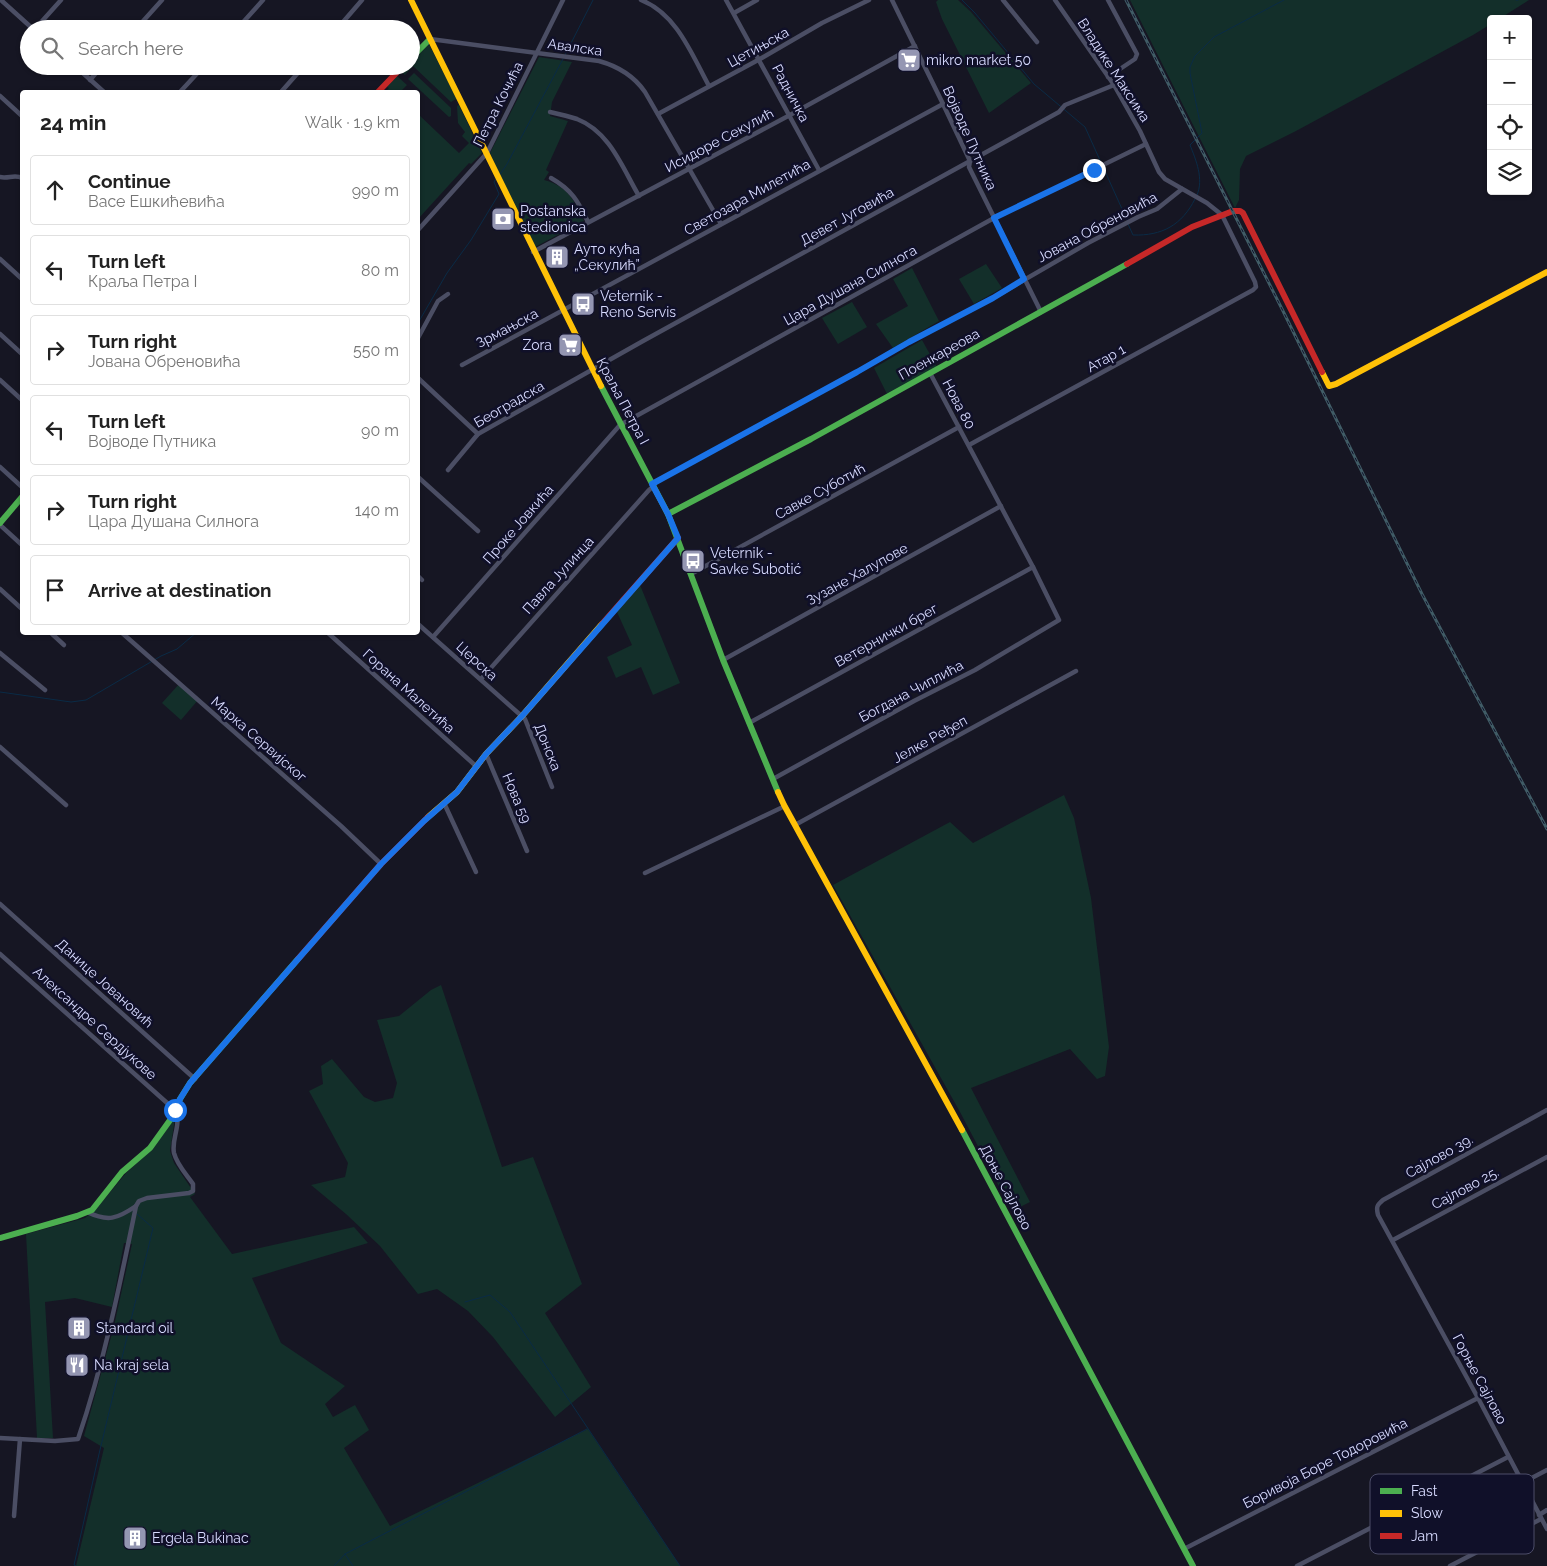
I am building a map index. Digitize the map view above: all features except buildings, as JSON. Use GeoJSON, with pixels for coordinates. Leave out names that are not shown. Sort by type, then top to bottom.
{"type":"FeatureCollection","features":[{"type":"Feature","properties":{"kind":"street"},"geometry":{"type":"LineString","coordinates":[[1,0],[24,20]]}},
{"type":"Feature","properties":{"kind":"street"},"geometry":{"type":"LineString","coordinates":[[42,20],[61,0]]}},
{"type":"Feature","properties":{"kind":"street"},"geometry":{"type":"LineString","coordinates":[[144,20],[162,0]]}},
{"type":"Feature","properties":{"kind":"street"},"geometry":{"type":"LineString","coordinates":[[345,20],[362,0]]}},
{"type":"Feature","properties":{"kind":"street","name":"Краља Петра I"},"geometry":{"type":"LineString","coordinates":[[411,0],[487,153],[533,252],[620,425],[668,514],[723,660],[772,779],[794,824]]}},
{"type":"Feature","properties":{"kind":"street","name":"Петра Кочића"},"geometry":{"type":"LineString","coordinates":[[420,228],[487,153],[563,0]]}},
{"type":"Feature","properties":{"kind":"street"},"geometry":{"type":"LineString","coordinates":[[641,0],[660,11],[673,24],[709,86]]}},
{"type":"Feature","properties":{"kind":"street","name":"Радничка"},"geometry":{"type":"LineString","coordinates":[[726,0],[760,59],[819,170]]}},
{"type":"Feature","properties":{"kind":"street"},"geometry":{"type":"LineString","coordinates":[[734,13],[757,0]]}},
{"type":"Feature","properties":{"kind":"street","name":"Цетињска"},"geometry":{"type":"LineString","coordinates":[[658,114],[822,23],[869,0]]}},
{"type":"Feature","properties":{"kind":"street","name":"Војводе Путника"},"geometry":{"type":"LineString","coordinates":[[892,0],[944,104],[970,161],[969,167],[1040,312]]}},
{"type":"Feature","properties":{"kind":"street"},"geometry":{"type":"LineString","coordinates":[[1003,0],[1037,42]]}},
{"type":"Feature","properties":{"kind":"street","name":"Владике Максима"},"geometry":{"type":"LineString","coordinates":[[1054,0],[1114,85],[1159,172],[1165,179],[1207,203],[1222,215],[1255,282],[1256,287],[1253,290]]}},
{"type":"Feature","properties":{"kind":"street"},"geometry":{"type":"LineString","coordinates":[[1108,0],[1137,54],[1135,59],[1108,77]]}},
{"type":"Feature","properties":{"kind":"street"},"geometry":{"type":"LineString","coordinates":[[245,20],[261,1]]}},
{"type":"Feature","properties":{"kind":"street"},"geometry":{"type":"LineString","coordinates":[[420,49],[430,39]]}},
{"type":"Feature","properties":{"kind":"street","name":"Авалска"},"geometry":{"type":"LineString","coordinates":[[430,39],[599,61],[622,70],[640,85],[721,224]]}},
{"type":"Feature","properties":{"kind":"street","name":"Исидоре Секулић"},"geometry":{"type":"LineString","coordinates":[[533,252],[915,46]]}},
{"type":"Feature","properties":{"kind":"street"},"geometry":{"type":"LineString","coordinates":[[85,75],[102,90]]}},
{"type":"Feature","properties":{"kind":"street"},"geometry":{"type":"LineString","coordinates":[[90,80],[94,75]]}},
{"type":"Feature","properties":{"kind":"street"},"geometry":{"type":"LineString","coordinates":[[182,90],[196,75]]}},
{"type":"Feature","properties":{"kind":"street"},"geometry":{"type":"LineString","coordinates":[[283,90],[296,75]]}},
{"type":"Feature","properties":{"kind":"street"},"geometry":{"type":"LineString","coordinates":[[380,90],[394,75]]}},
{"type":"Feature","properties":{"kind":"street","name":"Девет Југовића"},"geometry":{"type":"LineString","coordinates":[[592,370],[1059,112],[1065,105],[1114,85]]}},
{"type":"Feature","properties":{"kind":"street"},"geometry":{"type":"LineString","coordinates":[[0,96],[20,114]]}},
{"type":"Feature","properties":{"kind":"street","name":"Светозара Милетића"},"geometry":{"type":"LineString","coordinates":[[563,311],[819,170],[944,104]]}},
{"type":"Feature","properties":{"kind":"street"},"geometry":{"type":"LineString","coordinates":[[550,112],[575,118],[600,133],[608,142],[639,196]]}},
{"type":"Feature","properties":{"kind":"street"},"geometry":{"type":"LineString","coordinates":[[1105,164],[1146,144]]}},
{"type":"Feature","properties":{"kind":"street","name":"Цара Душана Силнога"},"geometry":{"type":"LineString","coordinates":[[620,425],[994,218],[1094,170]]}},
{"type":"Feature","properties":{"kind":"street"},"geometry":{"type":"LineString","coordinates":[[0,178],[14,176],[20,178]]}},
{"type":"Feature","properties":{"kind":"street"},"geometry":{"type":"LineString","coordinates":[[551,178],[570,191],[576,198],[588,222]]}},
{"type":"Feature","properties":{"kind":"street","name":"Јована Обреновића"},"geometry":{"type":"LineString","coordinates":[[653,485],[1127,222],[1157,209],[1182,190]]}},
{"type":"Feature","properties":{"kind":"street"},"geometry":{"type":"LineString","coordinates":[[1222,215],[1240,211],[1242,213],[1329,386],[1547,272]]}},
{"type":"Feature","properties":{"kind":"street","name":"Поенкареова"},"geometry":{"type":"LineString","coordinates":[[668,514],[811,439],[1192,227],[1222,215]]}},
{"type":"Feature","properties":{"kind":"street"},"geometry":{"type":"LineString","coordinates":[[0,259],[20,277]]}},
{"type":"Feature","properties":{"kind":"street","name":"Атар 1"},"geometry":{"type":"LineString","coordinates":[[969,445],[1253,290]]}},
{"type":"Feature","properties":{"kind":"street"},"geometry":{"type":"LineString","coordinates":[[420,334],[438,301],[448,294]]}},
{"type":"Feature","properties":{"kind":"street","name":"Зрмањска"},"geometry":{"type":"LineString","coordinates":[[462,365],[563,311]]}},
{"type":"Feature","properties":{"kind":"street"},"geometry":{"type":"LineString","coordinates":[[0,334],[20,352]]}},
{"type":"Feature","properties":{"kind":"street","name":"Београдска"},"geometry":{"type":"LineString","coordinates":[[448,470],[478,434],[592,370]]}},
{"type":"Feature","properties":{"kind":"street","name":"Нова 80"},"geometry":{"type":"LineString","coordinates":[[930,373],[1033,566],[1059,620]]}},
{"type":"Feature","properties":{"kind":"street"},"geometry":{"type":"LineString","coordinates":[[0,380],[20,398]]}},
{"type":"Feature","properties":{"kind":"street"},"geometry":{"type":"LineString","coordinates":[[420,380],[478,434]]}},
{"type":"Feature","properties":{"kind":"street","name":"Проке Јовкића"},"geometry":{"type":"LineString","coordinates":[[433,637],[620,425]]}},
{"type":"Feature","properties":{"kind":"street","name":"Савке Суботић"},"geometry":{"type":"LineString","coordinates":[[691,574],[959,427]]}},
{"type":"Feature","properties":{"kind":"street"},"geometry":{"type":"LineString","coordinates":[[0,467],[20,485]]}},
{"type":"Feature","properties":{"kind":"street"},"geometry":{"type":"LineString","coordinates":[[420,479],[478,531]]}},
{"type":"Feature","properties":{"kind":"street","name":"Павла Јулинца"},"geometry":{"type":"LineString","coordinates":[[481,679],[653,485]]}},
{"type":"Feature","properties":{"kind":"street"},"geometry":{"type":"LineString","coordinates":[[20,499],[1,521],[20,543]]}},
{"type":"Feature","properties":{"kind":"street","name":"Зузане Халупове"},"geometry":{"type":"LineString","coordinates":[[723,660],[1001,506]]}},
{"type":"Feature","properties":{"kind":"street"},"geometry":{"type":"LineString","coordinates":[[0,1238],[92,1210],[122,1172],[150,1148],[169,1121],[185,1090],[381,864],[444,802],[457,792],[486,754],[522,716],[678,538]]}},
{"type":"Feature","properties":{"kind":"street","name":"Ветернички брег"},"geometry":{"type":"LineString","coordinates":[[749,722],[1033,566]]}},
{"type":"Feature","properties":{"kind":"street"},"geometry":{"type":"LineString","coordinates":[[0,589],[20,607]]}},
{"type":"Feature","properties":{"kind":"street","name":"Богдана Чиплића"},"geometry":{"type":"LineString","coordinates":[[772,779],[914,701],[975,670],[1059,620]]}},
{"type":"Feature","properties":{"kind":"street","name":"Церска"},"geometry":{"type":"LineString","coordinates":[[420,626],[522,716]]}},
{"type":"Feature","properties":{"kind":"street"},"geometry":{"type":"LineString","coordinates":[[53,635],[64,645]]}},
{"type":"Feature","properties":{"kind":"street","name":"Марка Сервијског"},"geometry":{"type":"LineString","coordinates":[[124,635],[341,826],[381,864]]}},
{"type":"Feature","properties":{"kind":"street","name":"Горана Малетића"},"geometry":{"type":"LineString","coordinates":[[330,635],[477,767]]}},
{"type":"Feature","properties":{"kind":"street"},"geometry":{"type":"LineString","coordinates":[[0,653],[44,690]]}},
{"type":"Feature","properties":{"kind":"street","name":"Јелке Ређеп"},"geometry":{"type":"LineString","coordinates":[[794,824],[1076,671]]}},
{"type":"Feature","properties":{"kind":"street","name":"Донска"},"geometry":{"type":"LineString","coordinates":[[522,716],[525,719],[552,788]]}},
{"type":"Feature","properties":{"kind":"street"},"geometry":{"type":"LineString","coordinates":[[0,747],[66,805]]}},
{"type":"Feature","properties":{"kind":"street","name":"Нова 59"},"geometry":{"type":"LineString","coordinates":[[486,754],[527,851]]}},
{"type":"Feature","properties":{"kind":"street"},"geometry":{"type":"LineString","coordinates":[[444,802],[476,872]]}},
{"type":"Feature","properties":{"kind":"street"},"geometry":{"type":"LineString","coordinates":[[645,872],[785,806]]}},
{"type":"Feature","properties":{"kind":"street","name":"Доње Сајлово"},"geometry":{"type":"LineString","coordinates":[[794,824],[953,1114],[1193,1566]]}},
{"type":"Feature","properties":{"kind":"street","name":"Данице Јовановић"},"geometry":{"type":"LineString","coordinates":[[0,904],[195,1079]]}},
{"type":"Feature","properties":{"kind":"street","name":"Александре Сердјукове"},"geometry":{"type":"LineString","coordinates":[[0,954],[175,1110]]}},
{"type":"Feature","properties":{"kind":"street"},"geometry":{"type":"LineString","coordinates":[[0,1438],[55,1441],[78,1439],[94,1388],[114,1310],[136,1206],[139,1201],[147,1198],[189,1194],[194,1189],[193,1184],[174,1154],[173,1146],[178,1118],[175,1110]]}},
{"type":"Feature","properties":{"kind":"street","name":"Сајлово 39."},"geometry":{"type":"LineString","coordinates":[[1393,1240],[1378,1215],[1376,1208],[1382,1200],[1547,1110]]}},
{"type":"Feature","properties":{"kind":"street","name":"Сајлово 25."},"geometry":{"type":"LineString","coordinates":[[1393,1240],[1547,1157]]}},
{"type":"Feature","properties":{"kind":"street"},"geometry":{"type":"LineString","coordinates":[[87,1212],[100,1218],[112,1218],[136,1206]]}},
{"type":"Feature","properties":{"kind":"street","name":"Горње Сајлово"},"geometry":{"type":"LineString","coordinates":[[1393,1240],[1517,1474]]}},
{"type":"Feature","properties":{"kind":"street","name":"Боривоја Боре Тодоровића"},"geometry":{"type":"LineString","coordinates":[[1184,1549],[1478,1398]]}},
{"type":"Feature","properties":{"kind":"street"},"geometry":{"type":"LineString","coordinates":[[14,1516],[20,1439]]}},
{"type":"Feature","properties":{"kind":"street"},"geometry":{"type":"LineString","coordinates":[[1473,1474],[1508,1456]]}},
{"type":"Feature","properties":{"kind":"street"},"geometry":{"type":"LineString","coordinates":[[1534,1477],[1547,1470]]}},
{"type":"Feature","properties":{"kind":"street","name":"Горње Сајлово"},"geometry":{"type":"LineString","coordinates":[[1534,1506],[1547,1530]]}},
{"type":"Feature","properties":{"kind":"street"},"geometry":{"type":"LineString","coordinates":[[1534,1520],[1547,1510]]}},
{"type":"Feature","properties":{"kind":"street"},"geometry":{"type":"LineString","coordinates":[[1297,1566],[1370,1528]]}},
{"type":"Feature","properties":{"kind":"street"},"geometry":{"type":"LineString","coordinates":[[1450,1566],[1472,1554]]}},
{"type":"Feature","properties":{"kind":"green space"},"geometry":{"type":"Polygon","coordinates":[[[938,0],[958,0],[971,12],[1031,83],[989,113],[942,19],[936,2],[938,0]]]}},
{"type":"Feature","properties":{"kind":"green space"},"geometry":{"type":"Polygon","coordinates":[[[1130,0],[1529,0],[1505,15],[1487,15],[1487,26],[1473,35],[1246,156],[1240,169],[1239,200],[1235,208],[1130,0]]]}},
{"type":"Feature","properties":{"kind":"green space"},"geometry":{"type":"Polygon","coordinates":[[[429,44],[456,99],[451,102],[420,73],[420,52],[429,44]]]}},
{"type":"Feature","properties":{"kind":"green space"},"geometry":{"type":"Polygon","coordinates":[[[539,57],[572,62],[552,102],[550,116],[568,121],[546,170],[549,172],[544,180],[565,190],[573,200],[584,221],[535,247],[490,153],[539,57]]]}},
{"type":"Feature","properties":{"kind":"green space"},"geometry":{"type":"Polygon","coordinates":[[[412,75],[416,75],[451,108],[451,116],[449,117],[408,79],[412,75]]]}},
{"type":"Feature","properties":{"kind":"green space"},"geometry":{"type":"Polygon","coordinates":[[[397,76],[407,85],[402,90],[387,90],[389,88],[387,87],[397,76]]]}},
{"type":"Feature","properties":{"kind":"green space"},"geometry":{"type":"Polygon","coordinates":[[[459,105],[482,153],[471,164],[469,163],[420,217],[420,116],[459,153],[469,143],[462,136],[465,132],[458,123],[457,106],[459,105]]]}},
{"type":"Feature","properties":{"kind":"green space"},"geometry":{"type":"Polygon","coordinates":[[[986,264],[1002,288],[974,304],[959,279],[986,264]]]}},
{"type":"Feature","properties":{"kind":"green space"},"geometry":{"type":"Polygon","coordinates":[[[912,268],[939,321],[893,348],[876,324],[908,306],[893,279],[912,268]]]}},
{"type":"Feature","properties":{"kind":"green space"},"geometry":{"type":"Polygon","coordinates":[[[852,302],[867,327],[838,344],[822,318],[852,302]]]}},
{"type":"Feature","properties":{"kind":"green space"},"geometry":{"type":"Polygon","coordinates":[[[922,340],[937,367],[887,394],[874,368],[922,340]]]}},
{"type":"Feature","properties":{"kind":"green space"},"geometry":{"type":"Polygon","coordinates":[[[640,585],[680,683],[653,695],[641,667],[616,678],[607,657],[632,645],[617,612],[640,585]]]}},
{"type":"Feature","properties":{"kind":"green space"},"geometry":{"type":"Polygon","coordinates":[[[180,683],[198,700],[181,720],[162,703],[180,683]]]}},
{"type":"Feature","properties":{"kind":"green space"},"geometry":{"type":"Polygon","coordinates":[[[1064,795],[1074,818],[1091,898],[1109,1047],[1105,1076],[1097,1079],[1070,1049],[971,1088],[1030,1202],[1012,1211],[960,1112],[833,885],[950,822],[973,843],[1064,795]]]}},
{"type":"Feature","properties":{"kind":"green space"},"geometry":{"type":"Polygon","coordinates":[[[441,985],[502,1167],[533,1157],[582,1284],[545,1313],[591,1387],[555,1417],[493,1337],[468,1311],[437,1289],[418,1294],[380,1246],[311,1185],[345,1177],[348,1163],[309,1091],[323,1084],[321,1066],[332,1059],[364,1097],[375,1102],[393,1098],[397,1083],[377,1020],[399,1016],[431,990],[441,985]]]}},
{"type":"Feature","properties":{"kind":"green space"},"geometry":{"type":"Polygon","coordinates":[[[175,1118],[170,1151],[174,1163],[195,1194],[190,1197],[232,1254],[354,1227],[368,1243],[252,1278],[281,1343],[345,1386],[325,1404],[333,1417],[355,1405],[369,1430],[344,1448],[390,1526],[588,1429],[680,1566],[76,1566],[104,1448],[84,1436],[114,1326],[132,1244],[124,1243],[112,1307],[75,1298],[45,1302],[53,1438],[37,1438],[26,1234],[85,1218],[97,1208],[126,1173],[149,1152],[175,1118]]]}},
{"type":"Feature","properties":{"kind":"waterway"},"geometry":{"type":"LineString","coordinates":[[565,55],[593,0]]}},
{"type":"Feature","properties":{"kind":"waterway"},"geometry":{"type":"LineString","coordinates":[[962,0],[1034,84],[1085,127],[1127,220]]}},
{"type":"Feature","properties":{"kind":"waterway"},"geometry":{"type":"LineString","coordinates":[[1197,195],[1200,183],[1197,163],[1190,145],[1202,133],[1190,67],[1195,56],[1214,37],[1284,0]]}},
{"type":"Feature","properties":{"kind":"waterway"},"geometry":{"type":"LineString","coordinates":[[499,176],[563,59]]}},
{"type":"Feature","properties":{"kind":"waterway"},"geometry":{"type":"LineString","coordinates":[[420,320],[447,273],[471,240],[499,194],[494,182],[496,179]]}},
{"type":"Feature","properties":{"kind":"waterway"},"geometry":{"type":"LineString","coordinates":[[1128,224],[1133,235],[1162,231],[1184,216],[1195,199]]}},
{"type":"Feature","properties":{"kind":"waterway"},"geometry":{"type":"LineString","coordinates":[[0,692],[71,702],[86,700],[161,656],[177,649],[193,635]]}},
{"type":"Feature","properties":{"kind":"waterway"},"geometry":{"type":"LineString","coordinates":[[76,1566],[74,1565],[99,1454],[153,1228],[137,1214]]}},
{"type":"Feature","properties":{"kind":"waterway"},"geometry":{"type":"LineString","coordinates":[[465,1302],[490,1295],[510,1312],[680,1566]]}},
{"type":"Feature","properties":{"kind":"waterway"},"geometry":{"type":"LineString","coordinates":[[334,1566],[345,1554],[587,1429]]}},
{"type":"Feature","properties":{"kind":"waterway"},"geometry":{"type":"LineString","coordinates":[[345,1554],[353,1566]]}},
{"type":"Feature","properties":{"kind":"railway"},"geometry":{"type":"LineString","coordinates":[[1126,0],[1283,311],[1422,594],[1547,829]]}},
{"type":"Feature","properties":{"kind":"traffic: fast"},"geometry":{"type":"LineString","coordinates":[[420,49],[430,39]]}},
{"type":"Feature","properties":{"kind":"traffic: fast"},"geometry":{"type":"LineString","coordinates":[[668,514],[811,439],[1127,264]]}},
{"type":"Feature","properties":{"kind":"traffic: fast"},"geometry":{"type":"LineString","coordinates":[[601,386],[668,514],[723,660],[778,792]]}},
{"type":"Feature","properties":{"kind":"traffic: fast"},"geometry":{"type":"LineString","coordinates":[[0,523],[20,499]]}},
{"type":"Feature","properties":{"kind":"traffic: fast"},"geometry":{"type":"LineString","coordinates":[[0,1238],[92,1210],[122,1172],[150,1148],[173,1116],[180,1099],[190,1083],[298,959]]}},
{"type":"Feature","properties":{"kind":"traffic: fast"},"geometry":{"type":"LineString","coordinates":[[962,1130],[1193,1566]]}},
{"type":"Feature","properties":{"kind":"traffic: slow"},"geometry":{"type":"LineString","coordinates":[[411,0],[601,386]]}},
{"type":"Feature","properties":{"kind":"traffic: slow"},"geometry":{"type":"LineString","coordinates":[[1322,372],[1329,386],[1336,384],[1547,272]]}},
{"type":"Feature","properties":{"kind":"traffic: slow"},"geometry":{"type":"LineString","coordinates":[[428,817],[457,792],[486,754],[522,716],[602,624]]}},
{"type":"Feature","properties":{"kind":"traffic: slow"},"geometry":{"type":"LineString","coordinates":[[778,792],[962,1130]]}},
{"type":"Feature","properties":{"kind":"traffic: jam"},"geometry":{"type":"LineString","coordinates":[[380,90],[394,75]]}},
{"type":"Feature","properties":{"kind":"traffic: jam"},"geometry":{"type":"LineString","coordinates":[[1127,264],[1192,227],[1233,211],[1240,211],[1243,213],[1322,372]]}},
{"type":"Feature","properties":{"kind":"traffic: jam"},"geometry":{"type":"LineString","coordinates":[[602,624],[678,538]]}},
{"type":"Feature","properties":{"kind":"traffic: jam"},"geometry":{"type":"LineString","coordinates":[[298,959],[381,864],[428,817]]}},
{"type":"Feature","properties":{"kind":"place","name":"mikro market 50"},"geometry":{"type":"Point","coordinates":[909,60]}},
{"type":"Feature","properties":{"kind":"place","name":"Postanska stedionica"},"geometry":{"type":"Point","coordinates":[503,219]}},
{"type":"Feature","properties":{"kind":"place","name":"Ауто кућа „Секулић”"},"geometry":{"type":"Point","coordinates":[557,257]}},
{"type":"Feature","properties":{"kind":"place","name":"Veternik - Reno Servis"},"geometry":{"type":"Point","coordinates":[583,304]}},
{"type":"Feature","properties":{"kind":"place","name":"Zora"},"geometry":{"type":"Point","coordinates":[570,345]}},
{"type":"Feature","properties":{"kind":"place","name":"Veternik - Savke Subotić"},"geometry":{"type":"Point","coordinates":[693,561]}},
{"type":"Feature","properties":{"kind":"place","name":"Standard oil"},"geometry":{"type":"Point","coordinates":[79,1328]}},
{"type":"Feature","properties":{"kind":"place","name":"Na kraj sela"},"geometry":{"type":"Point","coordinates":[77,1365]}},
{"type":"Feature","properties":{"kind":"place","name":"Ergela Bukinac"},"geometry":{"type":"Point","coordinates":[135,1538]}},
{"type":"Feature","properties":{"kind":"route"},"geometry":{"type":"LineString","coordinates":[[175,1110],[190,1083],[381,864],[424,821],[457,792],[486,754],[522,716],[678,538],[652,484],[909,342],[993,298],[1024,279],[994,218],[1094,170]]}}]}
